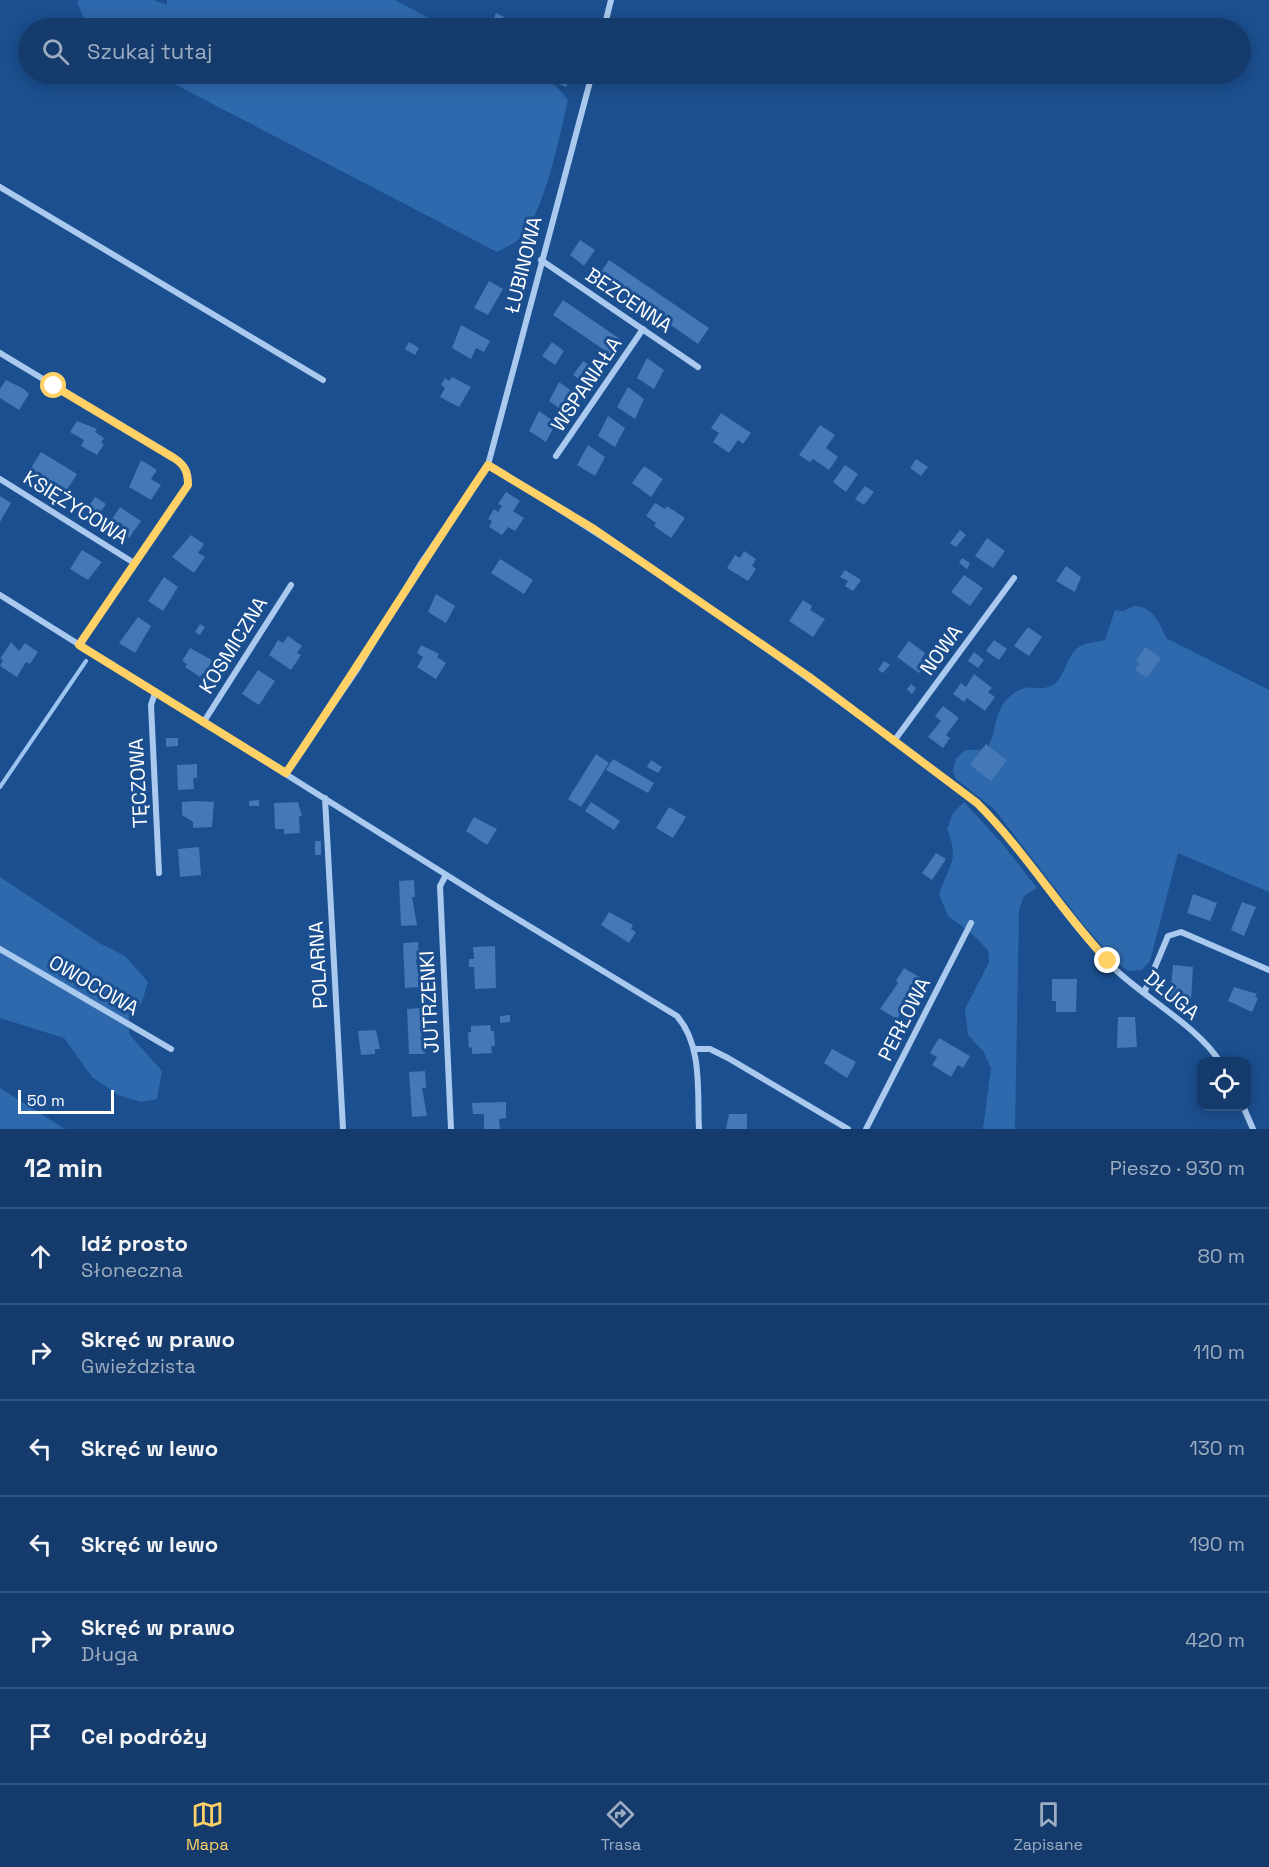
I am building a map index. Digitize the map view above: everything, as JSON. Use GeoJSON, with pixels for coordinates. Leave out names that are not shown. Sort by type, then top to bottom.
{"type":"FeatureCollection","features":[{"type":"Feature","properties":{"kind":"street"},"geometry":{"type":"LineString","coordinates":[[606,18],[610,0]]}},
{"type":"Feature","properties":{"kind":"street","name":"ŁUBINOWA"},"geometry":{"type":"LineString","coordinates":[[286,773],[358,668],[420,565],[488,465],[589,84]]}},
{"type":"Feature","properties":{"kind":"street"},"geometry":{"type":"LineString","coordinates":[[0,188],[323,380]]}},
{"type":"Feature","properties":{"kind":"street","name":"BEZCENNA"},"geometry":{"type":"LineString","coordinates":[[541,260],[698,367]]}},
{"type":"Feature","properties":{"kind":"street","name":"WSPANIAŁA"},"geometry":{"type":"LineString","coordinates":[[556,456],[643,329]]}},
{"type":"Feature","properties":{"kind":"street"},"geometry":{"type":"LineString","coordinates":[[0,353],[184,464],[188,485],[79,645]]}},
{"type":"Feature","properties":{"kind":"street","name":"DŁUGA"},"geometry":{"type":"LineString","coordinates":[[488,465],[594,529],[808,676],[977,803],[996,821],[1075,926],[1118,971],[1217,1057]]}},
{"type":"Feature","properties":{"kind":"street","name":"KSIĘŻYCOWA"},"geometry":{"type":"LineString","coordinates":[[0,479],[134,563]]}},
{"type":"Feature","properties":{"kind":"street","name":"NOWA"},"geometry":{"type":"LineString","coordinates":[[894,741],[1014,578]]}},
{"type":"Feature","properties":{"kind":"street","name":"KOSMICZNA"},"geometry":{"type":"LineString","coordinates":[[203,723],[291,585]]}},
{"type":"Feature","properties":{"kind":"street"},"geometry":{"type":"LineString","coordinates":[[0,595],[446,875],[677,1016],[686,1026],[695,1049],[699,1129]]}},
{"type":"Feature","properties":{"kind":"street","name":"TĘCZOWA"},"geometry":{"type":"LineString","coordinates":[[155,693],[151,705],[159,873]]}},
{"type":"Feature","properties":{"kind":"street","name":"POLARNA"},"geometry":{"type":"LineString","coordinates":[[326,798],[343,1129]]}},
{"type":"Feature","properties":{"kind":"street","name":"JUTRZENKI"},"geometry":{"type":"LineString","coordinates":[[446,875],[440,886],[451,1129]]}},
{"type":"Feature","properties":{"kind":"street","name":"PERŁOWA"},"geometry":{"type":"LineString","coordinates":[[866,1129],[971,923]]}},
{"type":"Feature","properties":{"kind":"street"},"geometry":{"type":"LineString","coordinates":[[1144,993],[1168,936],[1181,932],[1269,970]]}},
{"type":"Feature","properties":{"kind":"street","name":"OWOCOWA"},"geometry":{"type":"LineString","coordinates":[[0,949],[171,1049]]}},
{"type":"Feature","properties":{"kind":"street"},"geometry":{"type":"LineString","coordinates":[[695,1049],[710,1049],[728,1058],[848,1129]]}},
{"type":"Feature","properties":{"kind":"street"},"geometry":{"type":"LineString","coordinates":[[1246,1111],[1253,1129]]}},
{"type":"Feature","properties":{"kind":"shaded area"},"geometry":{"type":"Polygon","coordinates":[[[79,0],[154,0],[167,5],[167,0],[395,0],[429,18],[84,18],[77,2],[79,0]]]}},
{"type":"Feature","properties":{"kind":"shaded area"},"geometry":{"type":"Polygon","coordinates":[[[174,84],[552,84],[568,100],[551,172],[530,225],[513,244],[497,252],[174,84]]]}},
{"type":"Feature","properties":{"kind":"shaded area"},"geometry":{"type":"Polygon","coordinates":[[[1134,606],[1151,612],[1166,638],[1269,690],[1269,892],[1178,853],[1150,961],[1142,970],[1128,971],[1118,964],[1082,923],[994,809],[956,779],[953,771],[956,759],[965,750],[979,750],[987,747],[998,714],[1006,700],[1023,688],[1043,688],[1054,684],[1076,649],[1084,644],[1105,640],[1115,610],[1123,611],[1134,606]]]}},
{"type":"Feature","properties":{"kind":"shaded area"},"geometry":{"type":"Polygon","coordinates":[[[964,802],[1000,841],[1037,888],[1024,896],[1019,910],[1015,1129],[983,1129],[991,1068],[983,1051],[968,1035],[965,1009],[989,962],[988,950],[971,933],[948,916],[939,894],[953,856],[947,829],[953,813],[964,802]]]}},
{"type":"Feature","properties":{"kind":"shaded area"},"geometry":{"type":"Polygon","coordinates":[[[0,877],[101,944],[125,956],[148,982],[142,1002],[129,1017],[129,1034],[162,1071],[157,1099],[141,1102],[118,1095],[92,1077],[64,1038],[0,1018],[0,877]]]}},
{"type":"Feature","properties":{"kind":"shaded area"},"geometry":{"type":"Polygon","coordinates":[[[0,1088],[65,1129],[0,1129],[0,1088]]]}},
{"type":"Feature","properties":{"kind":"building"},"geometry":{"type":"Polygon","coordinates":[[[496,13],[504,17],[504,18],[494,18],[496,13]]]}},
{"type":"Feature","properties":{"kind":"building"},"geometry":{"type":"Polygon","coordinates":[[[580,240],[595,250],[584,266],[570,255],[580,240]]]}},
{"type":"Feature","properties":{"kind":"building"},"geometry":{"type":"Polygon","coordinates":[[[609,260],[709,328],[698,344],[599,275],[609,260]]]}},
{"type":"Feature","properties":{"kind":"building"},"geometry":{"type":"Polygon","coordinates":[[[489,281],[503,289],[488,315],[474,308],[489,281]]]}},
{"type":"Feature","properties":{"kind":"building"},"geometry":{"type":"Polygon","coordinates":[[[563,300],[620,339],[610,354],[553,315],[563,300]]]}},
{"type":"Feature","properties":{"kind":"building"},"geometry":{"type":"Polygon","coordinates":[[[461,325],[490,341],[484,352],[476,348],[471,359],[452,348],[461,325]]]}},
{"type":"Feature","properties":{"kind":"building"},"geometry":{"type":"Polygon","coordinates":[[[409,342],[419,348],[415,355],[405,349],[409,342]]]}},
{"type":"Feature","properties":{"kind":"building"},"geometry":{"type":"Polygon","coordinates":[[[552,342],[564,351],[555,365],[542,356],[552,342]]]}},
{"type":"Feature","properties":{"kind":"building"},"geometry":{"type":"Polygon","coordinates":[[[647,358],[664,370],[654,389],[637,378],[647,358]]]}},
{"type":"Feature","properties":{"kind":"building"},"geometry":{"type":"Polygon","coordinates":[[[583,361],[596,369],[586,384],[573,375],[583,361]]]}},
{"type":"Feature","properties":{"kind":"building"},"geometry":{"type":"Polygon","coordinates":[[[452,377],[471,387],[459,407],[440,397],[445,388],[441,385],[445,378],[449,381],[452,377]]]}},
{"type":"Feature","properties":{"kind":"building"},"geometry":{"type":"Polygon","coordinates":[[[6,380],[29,394],[19,410],[0,398],[0,389],[6,380]]]}},
{"type":"Feature","properties":{"kind":"building"},"geometry":{"type":"Polygon","coordinates":[[[559,382],[576,394],[566,413],[549,401],[559,382]]]}},
{"type":"Feature","properties":{"kind":"building"},"geometry":{"type":"Polygon","coordinates":[[[628,387],[644,399],[635,419],[617,407],[628,387]]]}},
{"type":"Feature","properties":{"kind":"building"},"geometry":{"type":"Polygon","coordinates":[[[539,411],[556,423],[546,442],[529,431],[539,411]]]}},
{"type":"Feature","properties":{"kind":"building"},"geometry":{"type":"Polygon","coordinates":[[[721,413],[751,433],[743,444],[738,440],[729,453],[713,442],[719,433],[711,428],[721,413]]]}},
{"type":"Feature","properties":{"kind":"building"},"geometry":{"type":"Polygon","coordinates":[[[608,416],[625,428],[615,447],[598,436],[608,416]]]}},
{"type":"Feature","properties":{"kind":"building"},"geometry":{"type":"Polygon","coordinates":[[[77,421],[97,429],[95,432],[104,438],[101,443],[104,444],[97,455],[81,446],[84,440],[70,432],[77,421]]]}},
{"type":"Feature","properties":{"kind":"building"},"geometry":{"type":"Polygon","coordinates":[[[820,425],[835,435],[826,448],[838,457],[829,470],[813,459],[810,462],[799,455],[820,425]]]}},
{"type":"Feature","properties":{"kind":"building"},"geometry":{"type":"Polygon","coordinates":[[[588,445],[605,457],[595,476],[577,465],[588,445]]]}},
{"type":"Feature","properties":{"kind":"building"},"geometry":{"type":"Polygon","coordinates":[[[41,452],[77,474],[65,493],[52,483],[50,486],[28,473],[41,452]]]}},
{"type":"Feature","properties":{"kind":"building"},"geometry":{"type":"Polygon","coordinates":[[[916,459],[928,467],[921,476],[910,468],[916,459]]]}},
{"type":"Feature","properties":{"kind":"building"},"geometry":{"type":"Polygon","coordinates":[[[141,460],[157,470],[151,479],[161,485],[151,500],[129,487],[141,460]]]}},
{"type":"Feature","properties":{"kind":"building"},"geometry":{"type":"Polygon","coordinates":[[[845,465],[858,474],[846,492],[833,482],[845,465]]]}},
{"type":"Feature","properties":{"kind":"building"},"geometry":{"type":"Polygon","coordinates":[[[644,466],[663,479],[651,497],[632,483],[644,466]]]}},
{"type":"Feature","properties":{"kind":"building"},"geometry":{"type":"Polygon","coordinates":[[[865,486],[874,492],[864,505],[855,499],[865,486]]]}},
{"type":"Feature","properties":{"kind":"building"},"geometry":{"type":"Polygon","coordinates":[[[506,492],[520,501],[513,511],[524,518],[515,531],[508,527],[502,535],[489,527],[492,521],[488,519],[494,509],[498,512],[502,506],[498,504],[506,492]]]}},
{"type":"Feature","properties":{"kind":"building"},"geometry":{"type":"Polygon","coordinates":[[[0,496],[11,503],[0,522],[0,496]]]}},
{"type":"Feature","properties":{"kind":"building"},"geometry":{"type":"Polygon","coordinates":[[[95,497],[106,504],[97,517],[86,510],[95,497]]]}},
{"type":"Feature","properties":{"kind":"building"},"geometry":{"type":"Polygon","coordinates":[[[655,503],[665,509],[667,506],[685,518],[671,538],[654,526],[656,523],[646,516],[655,503]]]}},
{"type":"Feature","properties":{"kind":"building"},"geometry":{"type":"Polygon","coordinates":[[[120,507],[141,521],[129,538],[109,524],[120,507]]]}},
{"type":"Feature","properties":{"kind":"building"},"geometry":{"type":"Polygon","coordinates":[[[960,530],[966,535],[956,547],[950,543],[960,530]]]}},
{"type":"Feature","properties":{"kind":"building"},"geometry":{"type":"Polygon","coordinates":[[[191,535],[204,544],[198,553],[205,557],[194,573],[172,557],[191,535]]]}},
{"type":"Feature","properties":{"kind":"building"},"geometry":{"type":"Polygon","coordinates":[[[987,538],[1005,551],[993,568],[975,556],[987,538]]]}},
{"type":"Feature","properties":{"kind":"building"},"geometry":{"type":"Polygon","coordinates":[[[82,550],[102,562],[88,580],[70,569],[82,550]]]}},
{"type":"Feature","properties":{"kind":"building"},"geometry":{"type":"Polygon","coordinates":[[[744,551],[756,559],[752,566],[756,569],[748,581],[727,568],[735,555],[740,558],[744,551]]]}},
{"type":"Feature","properties":{"kind":"building"},"geometry":{"type":"Polygon","coordinates":[[[962,558],[970,563],[967,569],[959,563],[962,558]]]}},
{"type":"Feature","properties":{"kind":"building"},"geometry":{"type":"Polygon","coordinates":[[[500,559],[533,580],[524,594],[491,573],[500,559]]]}},
{"type":"Feature","properties":{"kind":"building"},"geometry":{"type":"Polygon","coordinates":[[[1066,566],[1081,577],[1075,592],[1056,581],[1066,566]]]}},
{"type":"Feature","properties":{"kind":"building"},"geometry":{"type":"Polygon","coordinates":[[[845,570],[861,580],[853,591],[845,586],[848,581],[840,577],[845,570]]]}},
{"type":"Feature","properties":{"kind":"building"},"geometry":{"type":"Polygon","coordinates":[[[964,575],[983,588],[970,606],[951,592],[964,575]]]}},
{"type":"Feature","properties":{"kind":"building"},"geometry":{"type":"Polygon","coordinates":[[[164,577],[178,587],[163,611],[148,601],[164,577]]]}},
{"type":"Feature","properties":{"kind":"building"},"geometry":{"type":"Polygon","coordinates":[[[436,594],[455,606],[446,623],[428,612],[436,594]]]}},
{"type":"Feature","properties":{"kind":"building"},"geometry":{"type":"Polygon","coordinates":[[[803,600],[812,606],[810,610],[825,619],[813,637],[789,621],[803,600]]]}},
{"type":"Feature","properties":{"kind":"building"},"geometry":{"type":"Polygon","coordinates":[[[138,617],[151,626],[135,653],[119,643],[138,617]]]}},
{"type":"Feature","properties":{"kind":"building"},"geometry":{"type":"Polygon","coordinates":[[[200,624],[205,627],[200,635],[195,632],[200,624]]]}},
{"type":"Feature","properties":{"kind":"building"},"geometry":{"type":"Polygon","coordinates":[[[1028,627],[1042,637],[1029,656],[1014,646],[1028,627]]]}},
{"type":"Feature","properties":{"kind":"building"},"geometry":{"type":"Polygon","coordinates":[[[288,636],[302,646],[297,653],[301,655],[291,670],[269,655],[278,640],[283,643],[288,636]]]}},
{"type":"Feature","properties":{"kind":"building"},"geometry":{"type":"Polygon","coordinates":[[[994,640],[1007,649],[999,660],[986,651],[994,640]]]}},
{"type":"Feature","properties":{"kind":"building"},"geometry":{"type":"Polygon","coordinates":[[[909,641],[925,653],[921,660],[926,664],[919,673],[897,657],[909,641]]]}},
{"type":"Feature","properties":{"kind":"building"},"geometry":{"type":"Polygon","coordinates":[[[11,642],[19,651],[25,643],[38,652],[30,664],[26,662],[17,677],[0,666],[3,660],[0,659],[11,642]]]}},
{"type":"Feature","properties":{"kind":"building"},"geometry":{"type":"Polygon","coordinates":[[[421,645],[439,654],[437,657],[446,663],[436,679],[417,667],[423,657],[417,653],[421,645]]]}},
{"type":"Feature","properties":{"kind":"building"},"geometry":{"type":"Polygon","coordinates":[[[1145,647],[1161,658],[1147,678],[1135,670],[1140,663],[1136,661],[1145,647]]]}},
{"type":"Feature","properties":{"kind":"building"},"geometry":{"type":"Polygon","coordinates":[[[190,648],[212,660],[205,674],[203,673],[200,677],[185,667],[187,664],[182,661],[190,648]]]}},
{"type":"Feature","properties":{"kind":"building"},"geometry":{"type":"Polygon","coordinates":[[[974,652],[984,660],[978,668],[968,661],[974,652]]]}},
{"type":"Feature","properties":{"kind":"building"},"geometry":{"type":"Polygon","coordinates":[[[884,661],[890,665],[883,673],[878,670],[884,661]]]}},
{"type":"Feature","properties":{"kind":"building"},"geometry":{"type":"Polygon","coordinates":[[[258,670],[275,681],[259,705],[242,694],[258,670]]]}},
{"type":"Feature","properties":{"kind":"building"},"geometry":{"type":"Polygon","coordinates":[[[974,674],[992,688],[988,692],[995,697],[985,711],[967,698],[964,702],[953,694],[961,683],[966,687],[974,674]]]}},
{"type":"Feature","properties":{"kind":"building"},"geometry":{"type":"Polygon","coordinates":[[[911,684],[916,688],[912,694],[907,689],[911,684]]]}},
{"type":"Feature","properties":{"kind":"building"},"geometry":{"type":"Polygon","coordinates":[[[943,706],[959,718],[946,735],[950,738],[943,748],[928,737],[941,721],[935,716],[943,706]]]}},
{"type":"Feature","properties":{"kind":"building"},"geometry":{"type":"Polygon","coordinates":[[[166,738],[178,738],[178,746],[166,747],[166,738]]]}},
{"type":"Feature","properties":{"kind":"building"},"geometry":{"type":"Polygon","coordinates":[[[986,744],[1007,760],[991,781],[970,765],[986,744]]]}},
{"type":"Feature","properties":{"kind":"building"},"geometry":{"type":"Polygon","coordinates":[[[596,754],[609,763],[581,807],[568,799],[596,754]]]}},
{"type":"Feature","properties":{"kind":"building"},"geometry":{"type":"Polygon","coordinates":[[[613,759],[654,783],[648,793],[606,770],[613,759]]]}},
{"type":"Feature","properties":{"kind":"building"},"geometry":{"type":"Polygon","coordinates":[[[651,760],[662,767],[658,773],[647,767],[651,760]]]}},
{"type":"Feature","properties":{"kind":"building"},"geometry":{"type":"Polygon","coordinates":[[[197,764],[197,778],[193,778],[194,789],[178,790],[177,765],[197,764]]]}},
{"type":"Feature","properties":{"kind":"building"},"geometry":{"type":"Polygon","coordinates":[[[259,800],[259,806],[249,806],[249,801],[259,800]]]}},
{"type":"Feature","properties":{"kind":"building"},"geometry":{"type":"Polygon","coordinates":[[[182,802],[214,802],[212,827],[193,828],[193,822],[182,815],[182,802]]]}},
{"type":"Feature","properties":{"kind":"building"},"geometry":{"type":"Polygon","coordinates":[[[298,802],[302,816],[299,816],[300,833],[284,834],[284,829],[275,829],[274,803],[298,802]]]}},
{"type":"Feature","properties":{"kind":"building"},"geometry":{"type":"Polygon","coordinates":[[[591,802],[620,821],[614,830],[585,811],[591,802]]]}},
{"type":"Feature","properties":{"kind":"building"},"geometry":{"type":"Polygon","coordinates":[[[669,807],[686,817],[673,838],[656,828],[669,807]]]}},
{"type":"Feature","properties":{"kind":"building"},"geometry":{"type":"Polygon","coordinates":[[[474,817],[497,829],[487,845],[466,831],[474,817]]]}},
{"type":"Feature","properties":{"kind":"building"},"geometry":{"type":"Polygon","coordinates":[[[315,841],[321,841],[321,855],[315,855],[315,841]]]}},
{"type":"Feature","properties":{"kind":"building"},"geometry":{"type":"Polygon","coordinates":[[[199,847],[201,875],[180,877],[178,849],[199,847]]]}},
{"type":"Feature","properties":{"kind":"building"},"geometry":{"type":"Polygon","coordinates":[[[936,853],[946,859],[932,880],[922,873],[936,853]]]}},
{"type":"Feature","properties":{"kind":"building"},"geometry":{"type":"Polygon","coordinates":[[[414,880],[415,897],[412,897],[417,925],[401,926],[399,881],[414,880]]]}},
{"type":"Feature","properties":{"kind":"building"},"geometry":{"type":"Polygon","coordinates":[[[1193,894],[1217,903],[1210,921],[1187,913],[1193,894]]]}},
{"type":"Feature","properties":{"kind":"building"},"geometry":{"type":"Polygon","coordinates":[[[1242,902],[1256,907],[1244,936],[1231,930],[1242,902]]]}},
{"type":"Feature","properties":{"kind":"building"},"geometry":{"type":"Polygon","coordinates":[[[609,912],[633,925],[631,929],[636,932],[629,943],[601,925],[609,912]]]}},
{"type":"Feature","properties":{"kind":"building"},"geometry":{"type":"Polygon","coordinates":[[[418,942],[419,959],[416,960],[421,987],[405,988],[403,943],[418,942]]]}},
{"type":"Feature","properties":{"kind":"building"},"geometry":{"type":"Polygon","coordinates":[[[495,946],[496,988],[475,989],[474,967],[469,967],[469,959],[474,959],[473,947],[495,946]]]}},
{"type":"Feature","properties":{"kind":"building"},"geometry":{"type":"Polygon","coordinates":[[[1173,965],[1193,967],[1191,1000],[1170,998],[1173,965]]]}},
{"type":"Feature","properties":{"kind":"building"},"geometry":{"type":"Polygon","coordinates":[[[904,968],[921,978],[897,1019],[880,1009],[898,983],[896,981],[904,968]]]}},
{"type":"Feature","properties":{"kind":"building"},"geometry":{"type":"Polygon","coordinates":[[[1052,979],[1077,979],[1076,1012],[1056,1012],[1056,1001],[1052,1001],[1052,979]]]}},
{"type":"Feature","properties":{"kind":"building"},"geometry":{"type":"Polygon","coordinates":[[[1234,987],[1257,994],[1255,997],[1258,998],[1252,1012],[1228,1001],[1234,987]]]}},
{"type":"Feature","properties":{"kind":"building"},"geometry":{"type":"Polygon","coordinates":[[[422,1008],[423,1026],[420,1026],[425,1054],[409,1054],[407,1009],[422,1008]]]}},
{"type":"Feature","properties":{"kind":"building"},"geometry":{"type":"Polygon","coordinates":[[[510,1015],[510,1022],[500,1023],[500,1016],[510,1015]]]}},
{"type":"Feature","properties":{"kind":"building"},"geometry":{"type":"Polygon","coordinates":[[[1118,1017],[1135,1017],[1137,1047],[1117,1048],[1118,1017]]]}},
{"type":"Feature","properties":{"kind":"building"},"geometry":{"type":"Polygon","coordinates":[[[490,1025],[491,1031],[494,1031],[495,1046],[491,1046],[492,1053],[472,1054],[472,1047],[469,1048],[468,1032],[471,1032],[471,1026],[490,1025]]]}},
{"type":"Feature","properties":{"kind":"building"},"geometry":{"type":"Polygon","coordinates":[[[376,1030],[380,1049],[375,1049],[375,1054],[361,1055],[358,1031],[376,1030]]]}},
{"type":"Feature","properties":{"kind":"building"},"geometry":{"type":"Polygon","coordinates":[[[939,1038],[970,1056],[963,1068],[958,1065],[951,1077],[932,1065],[937,1057],[930,1053],[939,1038]]]}},
{"type":"Feature","properties":{"kind":"building"},"geometry":{"type":"Polygon","coordinates":[[[832,1049],[856,1062],[847,1078],[824,1063],[832,1049]]]}},
{"type":"Feature","properties":{"kind":"building"},"geometry":{"type":"Polygon","coordinates":[[[425,1071],[426,1088],[422,1088],[427,1116],[412,1117],[409,1072],[425,1071]]]}},
{"type":"Feature","properties":{"kind":"building"},"geometry":{"type":"Polygon","coordinates":[[[506,1102],[506,1118],[499,1119],[500,1129],[484,1129],[484,1114],[473,1114],[472,1103],[506,1102]]]}},
{"type":"Feature","properties":{"kind":"building"},"geometry":{"type":"Polygon","coordinates":[[[729,1114],[747,1114],[747,1129],[726,1129],[729,1114]]]}},
{"type":"Feature","properties":{"kind":"waterway"},"geometry":{"type":"LineString","coordinates":[[0,787],[86,661]]}},
{"type":"Feature","properties":{"kind":"route"},"geometry":{"type":"LineString","coordinates":[[54,386],[184,464],[188,475],[188,485],[79,645],[286,773],[358,668],[420,565],[488,465],[594,529],[808,676],[977,803],[996,821],[1075,926],[1108,961]]}}]}
